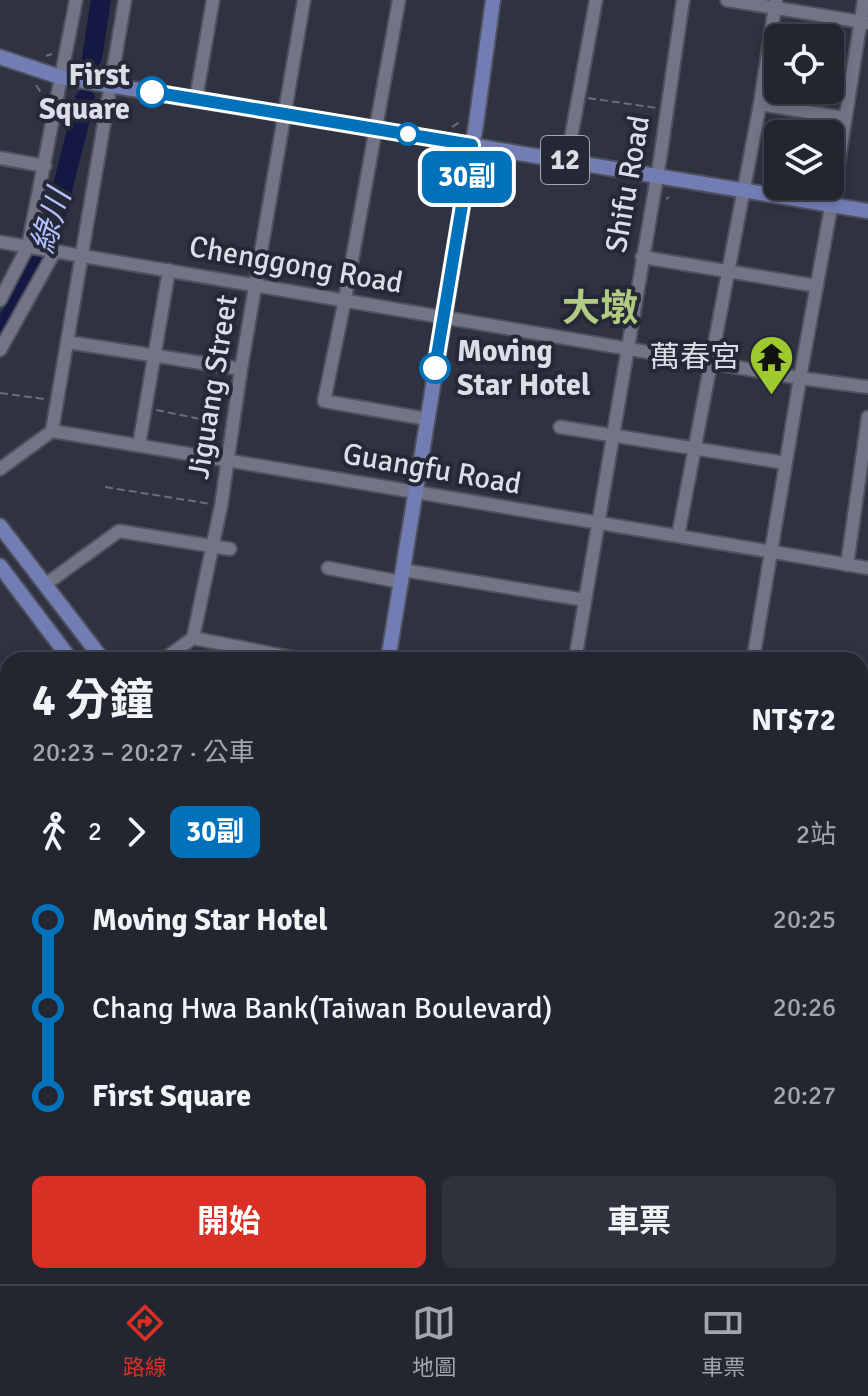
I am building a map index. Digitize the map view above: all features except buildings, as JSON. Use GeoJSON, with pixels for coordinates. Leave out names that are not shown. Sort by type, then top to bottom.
{"type":"FeatureCollection","features":[{"type":"Feature","properties":{"kind":"main road"},"geometry":{"type":"LineString","coordinates":[[389,652],[493,0]]}},
{"type":"Feature","properties":{"kind":"main road","name":"12"},"geometry":{"type":"LineString","coordinates":[[0,57],[64,78],[868,211]]}},
{"type":"Feature","properties":{"kind":"main road"},"geometry":{"type":"LineString","coordinates":[[0,526],[97,652]]}},
{"type":"Feature","properties":{"kind":"main road"},"geometry":{"type":"LineString","coordinates":[[0,566],[65,652]]}},
{"type":"Feature","properties":{"kind":"street"},"geometry":{"type":"LineString","coordinates":[[0,300],[28,246],[64,78],[76,0]]}},
{"type":"Feature","properties":{"kind":"street"},"geometry":{"type":"LineString","coordinates":[[0,469],[52,431],[106,85],[125,0]]}},
{"type":"Feature","properties":{"kind":"street"},"geometry":{"type":"LineString","coordinates":[[196,99],[213,0]]}},
{"type":"Feature","properties":{"kind":"street","name":"Jiguang Street"},"geometry":{"type":"LineString","coordinates":[[193,638],[221,506],[241,369],[304,0]]}},
{"type":"Feature","properties":{"kind":"street"},"geometry":{"type":"LineString","coordinates":[[399,0],[324,401],[427,419]]}},
{"type":"Feature","properties":{"kind":"street"},"geometry":{"type":"LineString","coordinates":[[567,160],[596,0]]}},
{"type":"Feature","properties":{"kind":"street","name":"Shifu Road"},"geometry":{"type":"LineString","coordinates":[[576,652],[657,176],[683,0]]}},
{"type":"Feature","properties":{"kind":"street"},"geometry":{"type":"LineString","coordinates":[[727,0],[776,4],[864,22]]}},
{"type":"Feature","properties":{"kind":"street"},"geometry":{"type":"LineString","coordinates":[[754,652],[864,22],[864,0]]}},
{"type":"Feature","properties":{"kind":"street"},"geometry":{"type":"LineString","coordinates":[[678,536],[776,4]]}},
{"type":"Feature","properties":{"kind":"street"},"geometry":{"type":"LineString","coordinates":[[760,104],[845,118]]}},
{"type":"Feature","properties":{"kind":"street"},"geometry":{"type":"LineString","coordinates":[[0,158],[45,166]]}},
{"type":"Feature","properties":{"kind":"street","name":"Chenggong Road"},"geometry":{"type":"LineString","coordinates":[[0,242],[868,387]]}},
{"type":"Feature","properties":{"kind":"street"},"geometry":{"type":"LineString","coordinates":[[0,350],[55,251]]}},
{"type":"Feature","properties":{"kind":"street"},"geometry":{"type":"LineString","coordinates":[[642,257],[817,286]]}},
{"type":"Feature","properties":{"kind":"street"},"geometry":{"type":"LineString","coordinates":[[139,445],[169,270]]}},
{"type":"Feature","properties":{"kind":"street"},"geometry":{"type":"LineString","coordinates":[[67,342],[241,369]]}},
{"type":"Feature","properties":{"kind":"street"},"geometry":{"type":"LineString","coordinates":[[847,565],[863,478],[868,417]]}},
{"type":"Feature","properties":{"kind":"street"},"geometry":{"type":"LineString","coordinates":[[560,427],[786,463]]}},
{"type":"Feature","properties":{"kind":"street","name":"Guangfu Road"},"geometry":{"type":"LineString","coordinates":[[52,431],[868,568]]}},
{"type":"Feature","properties":{"kind":"street"},"geometry":{"type":"LineString","coordinates":[[46,584],[119,531],[230,549]]}},
{"type":"Feature","properties":{"kind":"street"},"geometry":{"type":"LineString","coordinates":[[328,568],[585,600]]}},
{"type":"Feature","properties":{"kind":"street"},"geometry":{"type":"LineString","coordinates":[[174,652],[193,638],[264,652]]}},
{"type":"Feature","properties":{"kind":"path"},"geometry":{"type":"LineString","coordinates":[[46,56],[52,54]]}},
{"type":"Feature","properties":{"kind":"path"},"geometry":{"type":"LineString","coordinates":[[36,85],[44,97]]}},
{"type":"Feature","properties":{"kind":"path"},"geometry":{"type":"LineString","coordinates":[[579,97],[667,108]]}},
{"type":"Feature","properties":{"kind":"path"},"geometry":{"type":"LineString","coordinates":[[452,127],[461,121]]}},
{"type":"Feature","properties":{"kind":"path"},"geometry":{"type":"LineString","coordinates":[[447,159],[449,164]]}},
{"type":"Feature","properties":{"kind":"path"},"geometry":{"type":"LineString","coordinates":[[485,170],[490,166]]}},
{"type":"Feature","properties":{"kind":"path"},"geometry":{"type":"LineString","coordinates":[[0,393],[57,401]]}},
{"type":"Feature","properties":{"kind":"path"},"geometry":{"type":"LineString","coordinates":[[146,408],[233,425]]}},
{"type":"Feature","properties":{"kind":"path"},"geometry":{"type":"LineString","coordinates":[[105,487],[221,506]]}},
{"type":"Feature","properties":{"kind":"waterway","name":"綠川"},"geometry":{"type":"LineString","coordinates":[[92,58],[101,0]]}},
{"type":"Feature","properties":{"kind":"waterway","name":"綠川"},"geometry":{"type":"LineString","coordinates":[[0,336],[47,249],[85,99]]}},
{"type":"Feature","properties":{"kind":"bus line","name":"30副"},"geometry":{"type":"LineString","coordinates":[[152,92],[472,145],[435,368]]}},
{"type":"Feature","properties":{"kind":"place","name":"First Square"},"geometry":{"type":"Point","coordinates":[152,92]}},
{"type":"Feature","properties":{"kind":"place","name":"Moving Star Hotel"},"geometry":{"type":"Point","coordinates":[435,368]}},
{"type":"Feature","properties":{"kind":"place","name":"萬春宮"},"geometry":{"type":"Point","coordinates":[771,396]}},
{"type":"Feature","properties":{"kind":"district","name":"大墩"},"geometry":{"type":"Point","coordinates":[600,308]}}]}
